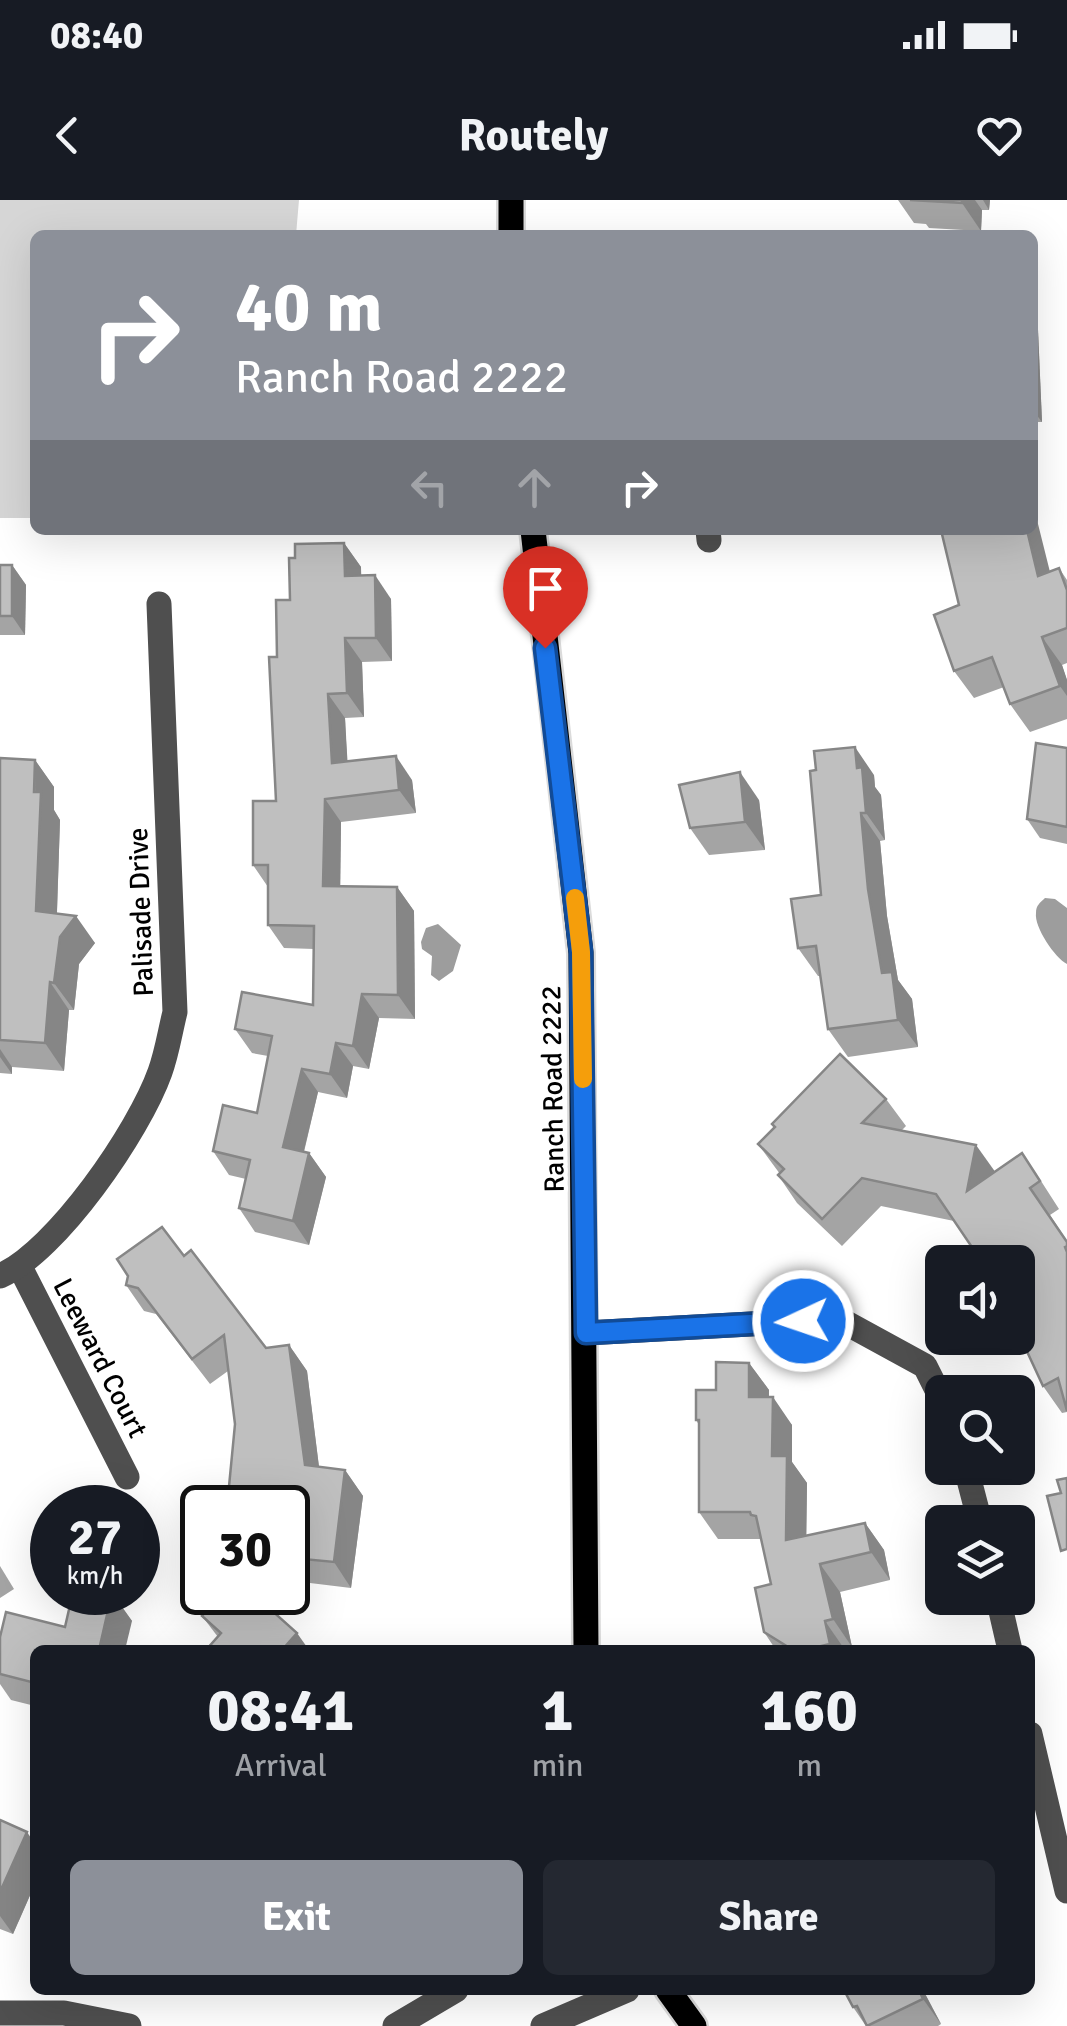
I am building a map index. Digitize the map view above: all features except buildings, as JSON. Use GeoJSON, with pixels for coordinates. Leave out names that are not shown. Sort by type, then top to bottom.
{"type":"FeatureCollection","features":[{"type":"Feature","properties":{"kind":"main road"},"geometry":{"type":"LineString","coordinates":[[510,230],[511,200]]}},
{"type":"Feature","properties":{"kind":"main road","name":"Ranch Road 2222"},"geometry":{"type":"LineString","coordinates":[[533,535],[581,952],[586,1645]]}},
{"type":"Feature","properties":{"kind":"main road"},"geometry":{"type":"LineString","coordinates":[[672,1995],[694,2026]]}},
{"type":"Feature","properties":{"kind":"street","name":"Palisade Drive"},"geometry":{"type":"LineString","coordinates":[[10,1272],[62,1224],[126,1141],[160,1073],[175,1012],[159,604]]}},
{"type":"Feature","properties":{"kind":"street","name":"Leeward Court"},"geometry":{"type":"LineString","coordinates":[[10,1272],[127,1477]]}},
{"type":"Feature","properties":{"kind":"street"},"geometry":{"type":"LineString","coordinates":[[586,1333],[839,1319],[925,1366],[930,1375]]}},
{"type":"Feature","properties":{"kind":"street"},"geometry":{"type":"LineString","coordinates":[[1002,1615],[1009,1645]]}},
{"type":"Feature","properties":{"kind":"street"},"geometry":{"type":"LineString","coordinates":[[1035,1755],[1067,1891]]}},
{"type":"Feature","properties":{"kind":"street"},"geometry":{"type":"LineString","coordinates":[[395,2026],[448,1995]]}},
{"type":"Feature","properties":{"kind":"street"},"geometry":{"type":"LineString","coordinates":[[542,2026],[615,1995]]}},
{"type":"Feature","properties":{"kind":"street"},"geometry":{"type":"LineString","coordinates":[[0,2013],[64,2013],[129,2026]]}},
{"type":"Feature","properties":{"kind":"shaded area"},"geometry":{"type":"Polygon","coordinates":[[[0,200],[299,200],[296,230],[30,230],[30,518],[0,518],[0,200]]]}},
{"type":"Feature","properties":{"kind":"shaded area"},"geometry":{"type":"Polygon","coordinates":[[[1045,898],[1055,899],[1067,908],[1067,964],[1051,949],[1038,926],[1037,908],[1045,898]]]}},
{"type":"Feature","properties":{"kind":"shaded area"},"geometry":{"type":"Polygon","coordinates":[[[438,924],[461,945],[453,971],[439,981],[431,975],[432,956],[422,949],[421,942],[426,928],[438,924]]]}},
{"type":"Feature","properties":{"kind":"slow traffic"},"geometry":{"type":"LineString","coordinates":[[575,898],[581,952],[583,1079]]}},
{"type":"Feature","properties":{"kind":"route"},"geometry":{"type":"LineString","coordinates":[[545,648],[581,952],[586,1333],[803,1321]]}}]}
